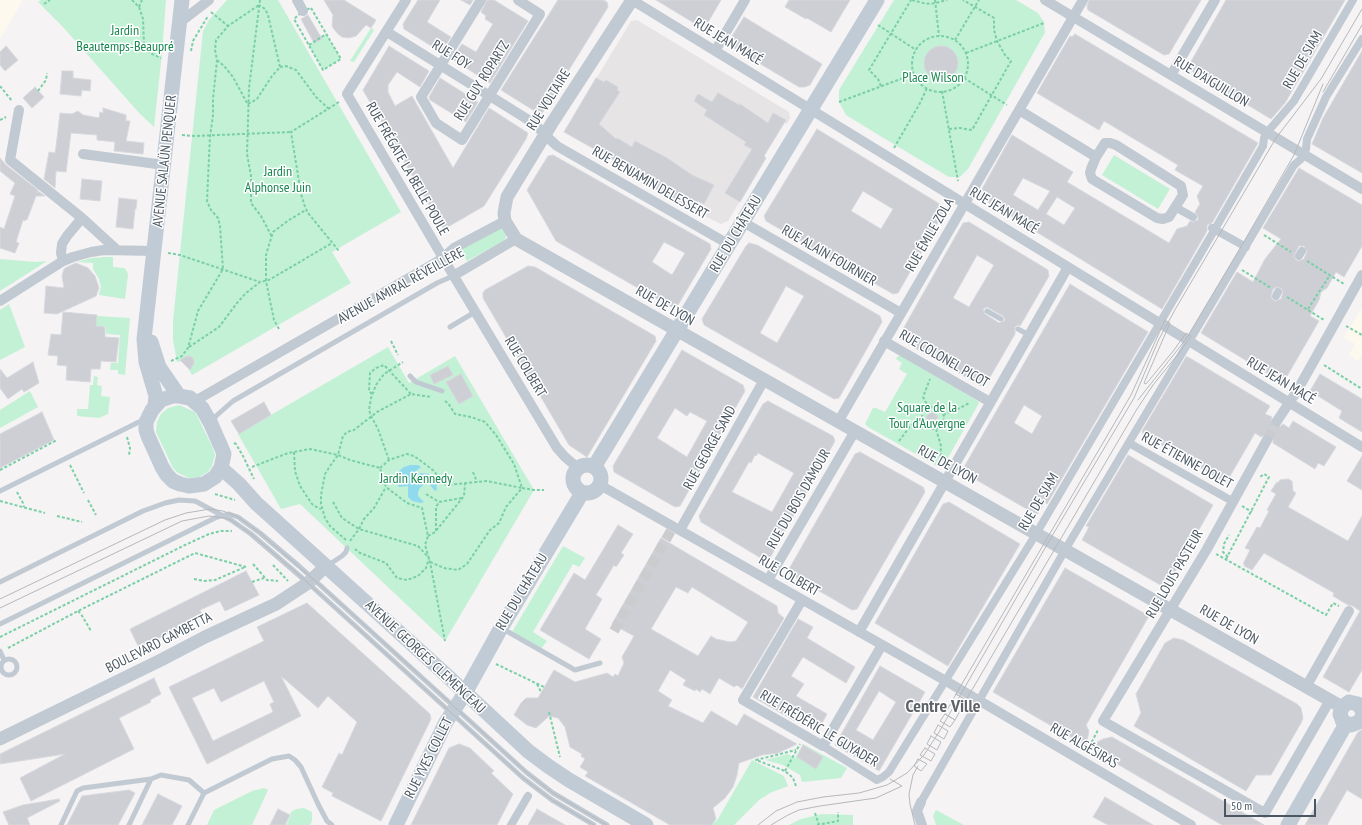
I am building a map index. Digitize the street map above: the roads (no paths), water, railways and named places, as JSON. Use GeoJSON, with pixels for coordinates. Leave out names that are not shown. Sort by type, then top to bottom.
{"type":"FeatureCollection","features":[{"type":"Feature","properties":{"kind":"main road","name":"AVENUE SALAÜN PENQUER"},"geometry":{"type":"LineString","coordinates":[[151,411],[156,396],[148,370],[144,346],[147,321],[161,252],[164,165],[182,0]]}},
{"type":"Feature","properties":{"kind":"main road","name":"RUE DU CHÂTEAU"},"geometry":{"type":"LineString","coordinates":[[594,467],[877,0]]}},
{"type":"Feature","properties":{"kind":"main road","name":"AVENUE SALAÜN PENQUER"},"geometry":{"type":"LineString","coordinates":[[147,321],[155,357],[159,366],[179,396]]}},
{"type":"Feature","properties":{"kind":"main road"},"geometry":{"type":"LineString","coordinates":[[185,396],[195,401],[202,408],[211,424],[224,454],[221,468],[215,477],[204,484],[189,486],[173,481],[162,467],[146,430],[151,411],[166,398],[185,396]]}},
{"type":"Feature","properties":{"kind":"main road"},"geometry":{"type":"LineString","coordinates":[[586,465],[594,467],[600,474],[600,485],[597,490],[590,494],[582,493],[576,489],[573,483],[574,474],[578,468],[586,465]]}},
{"type":"Feature","properties":{"kind":"main road","name":"AVENUE GEORGES CLEMENCEAU"},"geometry":{"type":"LineString","coordinates":[[221,468],[239,484],[256,503],[528,751],[548,766],[646,825]]}},
{"type":"Feature","properties":{"kind":"main road","name":"RUE DU CHÂTEAU"},"geometry":{"type":"LineString","coordinates":[[465,693],[500,628],[582,493]]}},
{"type":"Feature","properties":{"kind":"main road","name":"RUE YVES COLLET"},"geometry":{"type":"LineString","coordinates":[[396,825],[440,734],[465,693]]}},
{"type":"Feature","properties":{"kind":"main road"},"geometry":{"type":"LineString","coordinates":[[1349,702],[1361,711],[1355,724],[1346,724],[1341,718],[1340,711],[1336,704],[1349,702]]}},
{"type":"Feature","properties":{"kind":"main road"},"geometry":{"type":"LineString","coordinates":[[1288,825],[1346,724]]}},
{"type":"Feature","properties":{"kind":"street"},"geometry":{"type":"LineString","coordinates":[[179,23],[209,0]]}},
{"type":"Feature","properties":{"kind":"street"},"geometry":{"type":"LineString","coordinates":[[297,0],[303,11]]}},
{"type":"Feature","properties":{"kind":"street"},"geometry":{"type":"LineString","coordinates":[[387,32],[406,0]]}},
{"type":"Feature","properties":{"kind":"street","name":"RUE GUY ROPARTZ"},"geometry":{"type":"LineString","coordinates":[[481,0],[421,97],[436,123],[462,140],[540,14],[518,0]]}},
{"type":"Feature","properties":{"kind":"street","name":"RUE JEAN MACÉ"},"geometry":{"type":"LineString","coordinates":[[632,0],[1362,447]]}},
{"type":"Feature","properties":{"kind":"street","name":"RUE VOLTAIRE"},"geometry":{"type":"LineString","coordinates":[[505,221],[504,213],[507,197],[632,0]]}},
{"type":"Feature","properties":{"kind":"street"},"geometry":{"type":"LineString","coordinates":[[715,51],[745,0]]}},
{"type":"Feature","properties":{"kind":"street","name":"RUE D'AIGUILLON"},"geometry":{"type":"LineString","coordinates":[[1045,0],[1362,189]]}},
{"type":"Feature","properties":{"kind":"street","name":"RUE ÉMILE ZOLA"},"geometry":{"type":"LineString","coordinates":[[838,422],[1083,0]]}},
{"type":"Feature","properties":{"kind":"street"},"geometry":{"type":"LineString","coordinates":[[1171,75],[1214,0]]}},
{"type":"Feature","properties":{"kind":"street","name":"RUE DE SIAM"},"geometry":{"type":"LineString","coordinates":[[1270,128],[1280,119],[1294,101],[1353,0]]}},
{"type":"Feature","properties":{"kind":"street","name":"RUE FOY"},"geometry":{"type":"LineString","coordinates":[[387,32],[536,124],[557,146]]}},
{"type":"Feature","properties":{"kind":"street","name":"RUE FRÉGATE LA BELLE POULE"},"geometry":{"type":"LineString","coordinates":[[387,32],[344,98],[448,267]]}},
{"type":"Feature","properties":{"kind":"street"},"geometry":{"type":"LineString","coordinates":[[1306,149],[1307,139],[1326,97],[1362,39]]}},
{"type":"Feature","properties":{"kind":"street"},"geometry":{"type":"LineString","coordinates":[[19,110],[10,160],[82,218],[118,250]]}},
{"type":"Feature","properties":{"kind":"street"},"geometry":{"type":"LineString","coordinates":[[1018,110],[1096,157]]}},
{"type":"Feature","properties":{"kind":"street","name":"RUE DE SIAM"},"geometry":{"type":"LineString","coordinates":[[877,780],[889,772],[1036,534],[1160,323],[1213,229],[1263,146],[1264,138]]}},
{"type":"Feature","properties":{"kind":"street"},"geometry":{"type":"LineString","coordinates":[[1105,143],[1116,145],[1181,186],[1183,195],[1175,207],[1169,217],[1163,220],[1160,219],[1092,179],[1090,173],[1096,157],[1105,143]]}},
{"type":"Feature","properties":{"kind":"street","name":"RUE BENJAMIN DELESSERT"},"geometry":{"type":"LineString","coordinates":[[557,146],[730,244]]}},
{"type":"Feature","properties":{"kind":"street"},"geometry":{"type":"LineString","coordinates":[[83,154],[164,165]]}},
{"type":"Feature","properties":{"kind":"street"},"geometry":{"type":"LineString","coordinates":[[922,825],[917,810],[921,802],[1065,550],[1294,164],[1301,159]]}},
{"type":"Feature","properties":{"kind":"street"},"geometry":{"type":"LineString","coordinates":[[1175,207],[1192,217]]}},
{"type":"Feature","properties":{"kind":"street"},"geometry":{"type":"LineString","coordinates":[[63,261],[61,253],[62,244],[66,236],[82,218]]}},
{"type":"Feature","properties":{"kind":"street"},"geometry":{"type":"LineString","coordinates":[[505,221],[516,239]]}},
{"type":"Feature","properties":{"kind":"street","name":"AVENUE AMIRAL RÉVEILLÈRE"},"geometry":{"type":"LineString","coordinates":[[448,267],[454,248],[505,221]]}},
{"type":"Feature","properties":{"kind":"street","name":"RUE ALAIN FOURNIER"},"geometry":{"type":"LineString","coordinates":[[743,222],[901,313]]}},
{"type":"Feature","properties":{"kind":"street"},"geometry":{"type":"LineString","coordinates":[[1213,229],[1246,247]]}},
{"type":"Feature","properties":{"kind":"street","name":"AVENUE AMIRAL RÉVEILLÈRE"},"geometry":{"type":"LineString","coordinates":[[195,401],[428,267],[448,267],[516,239]]}},
{"type":"Feature","properties":{"kind":"street","name":"RUE DE LYON"},"geometry":{"type":"LineString","coordinates":[[516,239],[1336,704]]}},
{"type":"Feature","properties":{"kind":"street"},"geometry":{"type":"LineString","coordinates":[[0,301],[63,261],[91,252],[118,250],[161,252]]}},
{"type":"Feature","properties":{"kind":"street","name":"RUE COLBERT"},"geometry":{"type":"LineString","coordinates":[[448,267],[556,448],[578,468]]}},
{"type":"Feature","properties":{"kind":"street"},"geometry":{"type":"LineString","coordinates":[[859,632],[1068,267]]}},
{"type":"Feature","properties":{"kind":"street"},"geometry":{"type":"LineString","coordinates":[[1277,421],[1290,402],[1362,275]]}},
{"type":"Feature","properties":{"kind":"street","name":"RUE COLONEL PICOT"},"geometry":{"type":"LineString","coordinates":[[884,341],[990,402]]}},
{"type":"Feature","properties":{"kind":"street","name":"RUE GEORGE SAND"},"geometry":{"type":"LineString","coordinates":[[680,530],[764,380]]}},
{"type":"Feature","properties":{"kind":"street","name":"RUE DU BOIS D'AMOUR"},"geometry":{"type":"LineString","coordinates":[[768,580],[855,431]]}},
{"type":"Feature","properties":{"kind":"street","name":"RUE LOUIS PASTEUR"},"geometry":{"type":"LineString","coordinates":[[1267,440],[1232,501],[1207,549],[1104,721],[1265,813],[1336,704]]}},
{"type":"Feature","properties":{"kind":"street","name":"RUE ÉTIENNE DOLET"},"geometry":{"type":"LineString","coordinates":[[1129,443],[1232,501]]}},
{"type":"Feature","properties":{"kind":"street","name":"RUE COLBERT"},"geometry":{"type":"LineString","coordinates":[[600,485],[964,692]]}},
{"type":"Feature","properties":{"kind":"street","name":"BOULEVARD GAMBETTA"},"geometry":{"type":"LineString","coordinates":[[0,739],[205,637],[276,604],[296,592],[326,566]]}},
{"type":"Feature","properties":{"kind":"street","name":"RUE FRÉDÉRIC LE GUYADER"},"geometry":{"type":"LineString","coordinates":[[802,600],[743,700],[877,780]]}},
{"type":"Feature","properties":{"kind":"street"},"geometry":{"type":"LineString","coordinates":[[1306,686],[1349,611]]}},
{"type":"Feature","properties":{"kind":"street"},"geometry":{"type":"LineString","coordinates":[[822,746],[882,645]]}},
{"type":"Feature","properties":{"kind":"street","name":"RUE ALGÉSIRAS"},"geometry":{"type":"LineString","coordinates":[[964,692],[1191,825]]}},
{"type":"Feature","properties":{"kind":"street"},"geometry":{"type":"LineString","coordinates":[[511,825],[528,796]]}},
{"type":"Feature","properties":{"kind":"lane","name":"AVENUE AMIRAL RÉVEILLÈRE"},"geometry":{"type":"LineString","coordinates":[[211,424],[216,416],[233,402],[438,283],[448,267]]}},
{"type":"Feature","properties":{"kind":"lane"},"geometry":{"type":"LineString","coordinates":[[986,311],[1001,319]]}},
{"type":"Feature","properties":{"kind":"lane"},"geometry":{"type":"LineString","coordinates":[[450,327],[475,312]]}},
{"type":"Feature","properties":{"kind":"lane"},"geometry":{"type":"LineString","coordinates":[[1018,329],[1029,335]]}},
{"type":"Feature","properties":{"kind":"lane"},"geometry":{"type":"LineString","coordinates":[[410,376],[416,382],[442,391]]}},
{"type":"Feature","properties":{"kind":"lane"},"geometry":{"type":"LineString","coordinates":[[0,491],[125,428],[151,411]]}},
{"type":"Feature","properties":{"kind":"lane"},"geometry":{"type":"LineString","coordinates":[[0,582],[143,511],[165,503],[179,500],[194,501],[231,520],[310,581],[453,711],[523,778],[552,800],[594,825]]}},
{"type":"Feature","properties":{"kind":"lane"},"geometry":{"type":"LineString","coordinates":[[0,624],[221,515]]}},
{"type":"Feature","properties":{"kind":"lane"},"geometry":{"type":"LineString","coordinates":[[326,566],[342,556],[348,545]]}},
{"type":"Feature","properties":{"kind":"lane"},"geometry":{"type":"LineString","coordinates":[[500,628],[574,670],[600,663]]}},
{"type":"Feature","properties":{"kind":"lane"},"geometry":{"type":"LineString","coordinates":[[0,651],[4,660]]}},
{"type":"Feature","properties":{"kind":"lane"},"geometry":{"type":"LineString","coordinates":[[453,711],[553,793],[607,825]]}},
{"type":"Feature","properties":{"kind":"lane"},"geometry":{"type":"LineString","coordinates":[[188,825],[204,793],[272,760],[289,756],[301,767],[321,810],[327,821],[332,825]]}},
{"type":"Feature","properties":{"kind":"lane"},"geometry":{"type":"LineString","coordinates":[[61,825],[77,791],[82,788],[151,779],[161,775],[189,780],[204,793]]}},
{"type":"Feature","properties":{"kind":"lane"},"geometry":{"type":"LineString","coordinates":[[129,825],[151,779]]}},
{"type":"Feature","properties":{"kind":"water"},"geometry":{"type":"Polygon","coordinates":[[[410,465],[418,465],[421,467],[415,472],[416,474],[429,474],[436,481],[437,490],[435,491],[429,484],[423,485],[420,488],[418,496],[424,502],[421,503],[412,501],[408,497],[408,486],[399,487],[396,483],[399,471],[410,465]]]}},
{"type":"Feature","properties":{"kind":"tunnel"},"geometry":{"type":"LineString","coordinates":[[1267,440],[1277,421]]}},
{"type":"Feature","properties":{"kind":"tunnel"},"geometry":{"type":"LineString","coordinates":[[614,631],[673,527]]}},
{"type":"Feature","properties":{"kind":"tram line"},"geometry":{"type":"LineString","coordinates":[[758,825],[776,811],[797,802],[823,797],[859,793],[887,785],[907,773],[924,755],[939,732],[1052,536],[1134,398],[1159,339],[1176,308],[1276,138],[1321,79],[1362,9]]}},
{"type":"Feature","properties":{"kind":"tram line"},"geometry":{"type":"LineString","coordinates":[[1323,92],[1362,25]]}},
{"type":"Feature","properties":{"kind":"tram line"},"geometry":{"type":"LineString","coordinates":[[1138,400],[1186,339],[1242,245],[1294,155],[1323,84]]}},
{"type":"Feature","properties":{"kind":"tram line"},"geometry":{"type":"LineString","coordinates":[[1165,320],[1170,323],[1144,383],[1146,384],[1186,333],[1191,336],[1153,385],[1137,409],[966,700],[956,694],[1131,395],[1165,320]]}},
{"type":"Feature","properties":{"kind":"tram line"},"geometry":{"type":"LineString","coordinates":[[0,599],[165,520],[186,513],[210,509],[223,511],[238,517],[260,533],[328,592],[526,772],[553,793],[607,825]]}},
{"type":"Feature","properties":{"kind":"tram line"},"geometry":{"type":"LineString","coordinates":[[0,608],[182,521],[209,516],[231,520],[251,534],[298,574],[523,778],[552,800],[594,825]]}},
{"type":"Feature","properties":{"kind":"tram line"},"geometry":{"type":"LineString","coordinates":[[956,694],[966,700],[955,720],[945,714],[956,694]]}},
{"type":"Feature","properties":{"kind":"tram line"},"geometry":{"type":"LineString","coordinates":[[945,714],[955,720],[950,727],[940,721],[945,714]]}},
{"type":"Feature","properties":{"kind":"tram line"},"geometry":{"type":"LineString","coordinates":[[938,725],[948,731],[944,739],[934,733],[938,725]]}},
{"type":"Feature","properties":{"kind":"tram line"},"geometry":{"type":"LineString","coordinates":[[931,736],[941,742],[937,750],[927,744],[931,736]]}},
{"type":"Feature","properties":{"kind":"tram line"},"geometry":{"type":"LineString","coordinates":[[925,748],[935,754],[931,761],[920,755],[925,748]]}},
{"type":"Feature","properties":{"kind":"tram line"},"geometry":{"type":"LineString","coordinates":[[918,759],[927,764],[921,771],[914,766],[918,759]]}},
{"type":"Feature","properties":{"kind":"tram line"},"geometry":{"type":"LineString","coordinates":[[915,825],[909,794],[913,775],[918,766]]}},
{"type":"Feature","properties":{"kind":"tram line"},"geometry":{"type":"LineString","coordinates":[[771,825],[799,810],[876,798],[902,786],[890,779]]}},
{"type":"Feature","properties":{"kind":"district","name":"Centre Ville"},"geometry":{"type":"Point","coordinates":[943,707]}},
{"type":"Feature","properties":{"kind":"park label","name":"Jardin Beautemps-Beaupré"},"geometry":{"type":"Point","coordinates":[125,40]}},
{"type":"Feature","properties":{"kind":"park label","name":"Place Wilson"},"geometry":{"type":"Point","coordinates":[933,78]}},
{"type":"Feature","properties":{"kind":"park label","name":"Jardin Alphonse Juin"},"geometry":{"type":"Point","coordinates":[278,180]}},
{"type":"Feature","properties":{"kind":"park label","name":"Square de la Tour d'Auvergne"},"geometry":{"type":"Point","coordinates":[927,416]}},
{"type":"Feature","properties":{"kind":"park label","name":"Jardin Kennedy"},"geometry":{"type":"Point","coordinates":[416,479]}}]}
